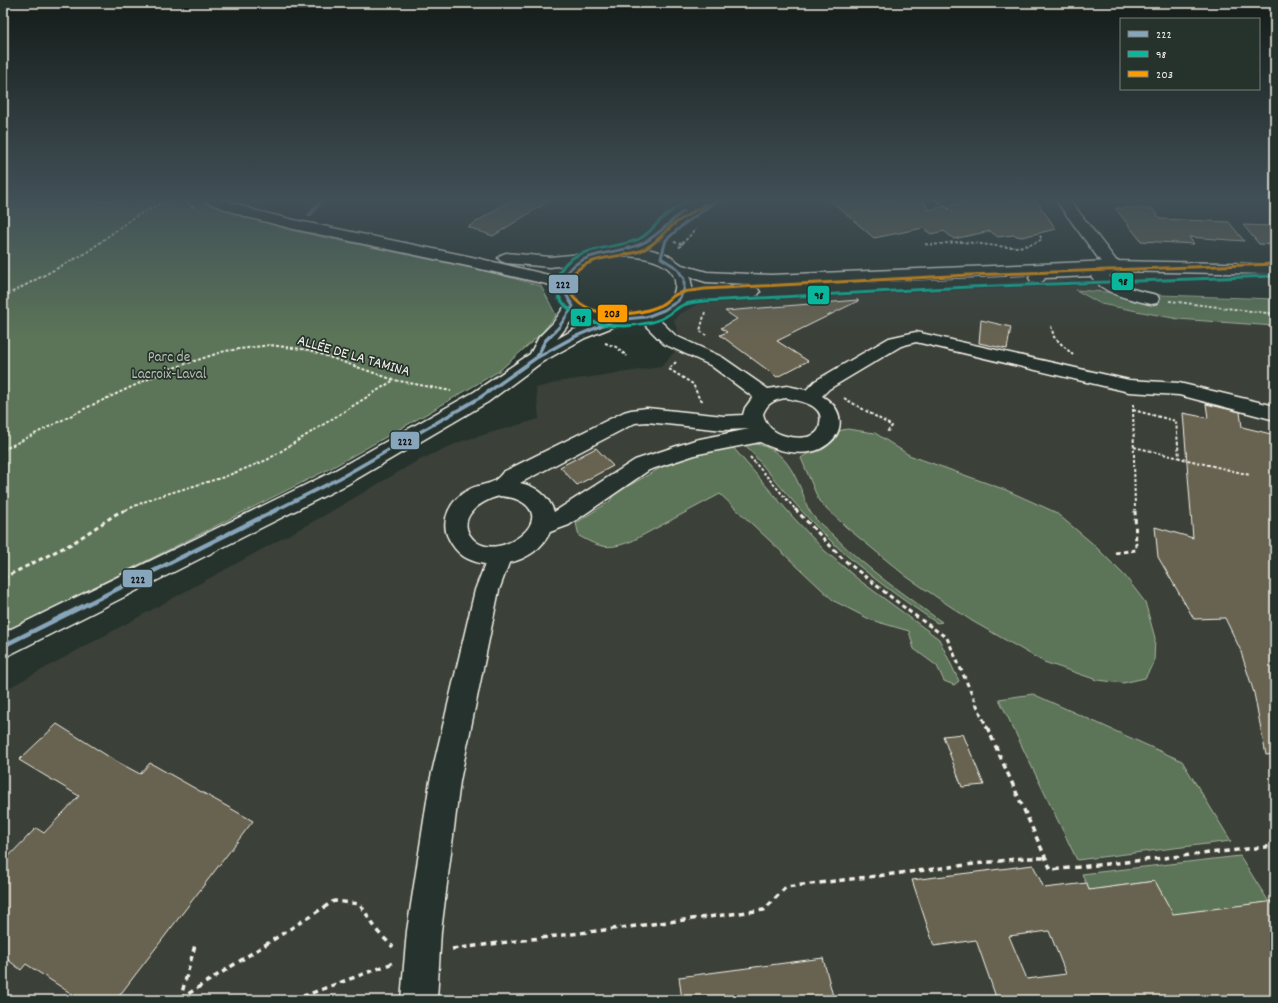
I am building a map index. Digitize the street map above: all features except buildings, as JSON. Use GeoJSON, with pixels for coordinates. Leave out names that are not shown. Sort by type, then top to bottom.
{"type":"FeatureCollection","features":[{"type":"Feature","properties":{"kind":"main road"},"geometry":{"type":"LineString","coordinates":[[397,246],[562,283]]}},
{"type":"Feature","properties":{"kind":"main road"},"geometry":{"type":"LineString","coordinates":[[415,246],[492,257],[550,262],[584,259]]}},
{"type":"Feature","properties":{"kind":"main road"},"geometry":{"type":"LineString","coordinates":[[620,251],[637,246]]}},
{"type":"Feature","properties":{"kind":"main road"},"geometry":{"type":"LineString","coordinates":[[662,258],[665,246]]}},
{"type":"Feature","properties":{"kind":"main road"},"geometry":{"type":"LineString","coordinates":[[1097,246],[1112,266]]}},
{"type":"Feature","properties":{"kind":"main road"},"geometry":{"type":"LineString","coordinates":[[615,320],[599,317],[573,306],[565,297],[562,288],[562,283],[566,274],[573,266],[584,259],[601,253],[635,251],[662,258],[677,268],[706,277],[771,280],[1112,266],[1275,269]]}},
{"type":"Feature","properties":{"kind":"main road"},"geometry":{"type":"LineString","coordinates":[[1037,278],[1040,273],[1110,271],[1112,266]]}},
{"type":"Feature","properties":{"kind":"main road"},"geometry":{"type":"LineString","coordinates":[[677,268],[684,279],[684,290],[678,301]]}},
{"type":"Feature","properties":{"kind":"main road"},"geometry":{"type":"LineString","coordinates":[[3,646],[340,478],[480,397],[536,358],[579,334],[615,320],[646,317],[664,310],[678,301],[704,295],[798,289],[1275,269]]}},
{"type":"Feature","properties":{"kind":"main road"},"geometry":{"type":"LineString","coordinates":[[1099,276],[1121,291],[1151,299]]}},
{"type":"Feature","properties":{"kind":"main road"},"geometry":{"type":"LineString","coordinates":[[536,358],[545,342],[559,327],[573,306]]}},
{"type":"Feature","properties":{"kind":"main road"},"geometry":{"type":"LineString","coordinates":[[646,317],[670,340],[716,360],[766,397]]}},
{"type":"Feature","properties":{"kind":"main road"},"geometry":{"type":"LineString","coordinates":[[816,391],[831,415],[833,423],[831,430],[825,437],[816,442],[805,445],[793,445],[782,443],[759,427],[753,414],[755,407],[766,397],[776,393],[816,391],[895,342],[916,337],[1133,386],[1179,389],[1275,413]]}},
{"type":"Feature","properties":{"kind":"main road"},"geometry":{"type":"LineString","coordinates":[[500,488],[511,478],[631,417],[647,415],[732,431]]}},
{"type":"Feature","properties":{"kind":"main road"},"geometry":{"type":"LineString","coordinates":[[543,525],[561,519],[642,465],[695,447],[732,431],[759,427]]}},
{"type":"Feature","properties":{"kind":"main road"},"geometry":{"type":"LineString","coordinates":[[500,488],[513,488],[525,491],[534,497],[541,505],[544,515],[543,525],[537,536],[528,546],[500,556],[484,555],[471,550],[461,541],[456,531],[457,519],[463,507],[473,497],[486,491],[500,488]]}},
{"type":"Feature","properties":{"kind":"main road"},"geometry":{"type":"LineString","coordinates":[[419,1000],[422,953],[445,781],[487,590],[500,556]]}},
{"type":"Feature","properties":{"kind":"path"},"geometry":{"type":"LineString","coordinates":[[3,297],[86,253],[95,246]]}},
{"type":"Feature","properties":{"kind":"path"},"geometry":{"type":"LineString","coordinates":[[1006,246],[1024,246]]}},
{"type":"Feature","properties":{"kind":"path"},"geometry":{"type":"LineString","coordinates":[[1151,299],[1275,314]]}},
{"type":"Feature","properties":{"kind":"path","name":"ALLÉE DE LA TAMINA"},"geometry":{"type":"LineString","coordinates":[[3,450],[88,407],[170,369],[225,351],[270,344],[309,350],[394,380],[480,397]]}},
{"type":"Feature","properties":{"kind":"path"},"geometry":{"type":"LineString","coordinates":[[683,376],[693,384],[699,398],[705,403],[724,408],[732,431],[792,507],[843,559],[910,612],[947,638],[1051,870],[1275,846]]}},
{"type":"Feature","properties":{"kind":"path"},"geometry":{"type":"LineString","coordinates":[[3,578],[73,543],[116,514],[153,498],[224,477],[267,460],[394,380]]}},
{"type":"Feature","properties":{"kind":"path"},"geometry":{"type":"LineString","coordinates":[[1115,553],[1136,550],[1133,386]]}},
{"type":"Feature","properties":{"kind":"path"},"geometry":{"type":"LineString","coordinates":[[816,391],[892,426],[887,432]]}},
{"type":"Feature","properties":{"kind":"path"},"geometry":{"type":"LineString","coordinates":[[1133,410],[1176,421],[1179,456]]}},
{"type":"Feature","properties":{"kind":"path"},"geometry":{"type":"LineString","coordinates":[[1134,447],[1179,456],[1250,475]]}},
{"type":"Feature","properties":{"kind":"path"},"geometry":{"type":"LineString","coordinates":[[180,1000],[334,901],[360,904],[378,932],[403,956],[764,910],[786,886],[1024,858],[1045,858]]}},
{"type":"Feature","properties":{"kind":"path"},"geometry":{"type":"LineString","coordinates":[[180,1000],[195,945]]}},
{"type":"Feature","properties":{"kind":"path"},"geometry":{"type":"LineString","coordinates":[[293,1000],[422,953]]}},
{"type":"Feature","properties":{"kind":"shaded area"},"geometry":{"type":"Polygon","coordinates":[[[1066,279],[1081,281],[1151,299],[1275,314],[1275,1000],[3,1000],[3,691],[325,515],[419,460],[462,441],[539,419],[536,388],[563,381],[661,367],[686,339],[678,333],[674,321],[680,314],[698,304],[744,299],[1066,279]]]}},
{"type":"Feature","properties":{"kind":"green space","name":"Parc de Lacroix-Laval"},"geometry":{"type":"Polygon","coordinates":[[[3,246],[365,246],[490,272],[541,286],[556,315],[542,333],[499,371],[333,467],[3,633],[3,246]]]}},
{"type":"Feature","properties":{"kind":"green space"},"geometry":{"type":"Polygon","coordinates":[[[1076,290],[1133,294],[1275,299],[1275,326],[1178,319],[1101,304],[1076,290]]]}},
{"type":"Feature","properties":{"kind":"green space"},"geometry":{"type":"Polygon","coordinates":[[[847,429],[875,433],[909,455],[1006,490],[1055,512],[1092,543],[1125,576],[1145,602],[1155,638],[1154,662],[1145,678],[1123,683],[1097,680],[1044,662],[972,621],[907,577],[846,527],[819,501],[801,458],[807,454],[824,449],[832,441],[838,431],[847,429]]]}},
{"type":"Feature","properties":{"kind":"green space"},"geometry":{"type":"Polygon","coordinates":[[[743,442],[766,447],[782,458],[793,473],[808,509],[816,519],[847,549],[873,571],[942,622],[937,623],[909,604],[843,552],[819,530],[743,442]]]}},
{"type":"Feature","properties":{"kind":"green space"},"geometry":{"type":"Polygon","coordinates":[[[731,445],[792,516],[824,550],[859,580],[939,639],[959,681],[954,685],[944,681],[937,666],[914,649],[909,631],[871,620],[834,601],[720,494],[624,544],[610,547],[593,543],[579,536],[576,523],[610,501],[614,494],[678,458],[731,445]]]}},
{"type":"Feature","properties":{"kind":"green space"},"geometry":{"type":"Polygon","coordinates":[[[1033,694],[1182,761],[1231,841],[1077,860],[999,699],[1033,694]]]}},
{"type":"Feature","properties":{"kind":"green space"},"geometry":{"type":"Polygon","coordinates":[[[1240,856],[1269,902],[1173,915],[1155,881],[1089,890],[1082,874],[1240,856]]]}},
{"type":"Feature","properties":{"kind":"transit line","name":"98"},"geometry":{"type":"LineString","coordinates":[[611,246],[594,249],[576,256],[562,268],[556,284],[557,292],[563,304],[573,313],[597,324],[611,326],[626,326],[655,321],[667,316],[684,305],[693,302],[705,301],[969,287],[1275,276]]}},
{"type":"Feature","properties":{"kind":"transit line","name":"222"},"geometry":{"type":"LineString","coordinates":[[537,357],[545,341],[559,327],[573,306],[565,294],[563,282],[567,273],[574,265],[583,259],[592,256],[637,246]]}},
{"type":"Feature","properties":{"kind":"transit line","name":"203"},"geometry":{"type":"LineString","coordinates":[[651,246],[639,252],[605,258],[584,265],[575,272],[569,281],[568,286],[571,294],[577,301],[590,309],[611,314],[626,314],[652,309],[662,305],[677,294],[683,292],[704,289],[969,275],[1275,264]]}},
{"type":"Feature","properties":{"kind":"transit line","name":"222"},"geometry":{"type":"LineString","coordinates":[[3,646],[340,478],[481,397],[536,358],[579,334],[615,320],[646,317],[664,310],[678,301],[684,290],[684,279],[677,268],[661,258],[664,246]]}}]}
